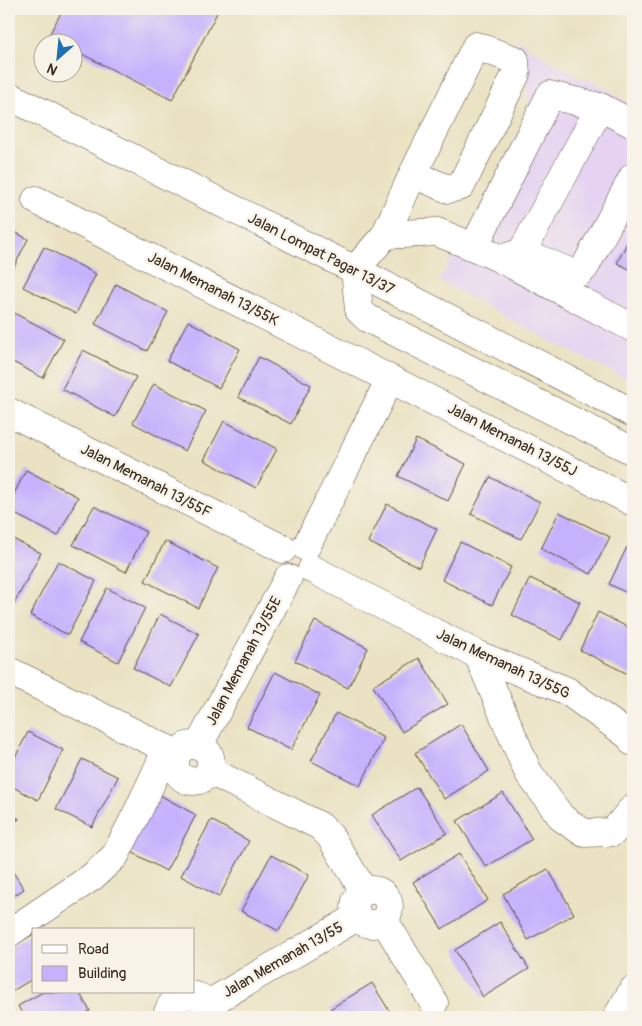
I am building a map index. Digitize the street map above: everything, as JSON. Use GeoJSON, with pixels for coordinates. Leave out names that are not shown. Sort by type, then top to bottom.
{"type":"FeatureCollection","features":[{"type":"Feature","properties":{"kind":"street"},"geometry":{"type":"LineString","coordinates":[[413,174],[448,189],[461,186],[516,74],[514,60],[476,46],[413,174],[385,235],[355,270],[359,310],[367,318],[633,451]]}},
{"type":"Feature","properties":{"kind":"street"},"geometry":{"type":"LineString","coordinates":[[474,247],[550,95],[600,107],[633,124]]}},
{"type":"Feature","properties":{"kind":"street","name":"Jalan Lompat Pagar 13/37"},"geometry":{"type":"LineString","coordinates":[[9,96],[355,270],[633,413]]}},
{"type":"Feature","properties":{"kind":"street"},"geometry":{"type":"LineString","coordinates":[[9,102],[36,110]]}},
{"type":"Feature","properties":{"kind":"street"},"geometry":{"type":"LineString","coordinates":[[511,255],[600,107]]}},
{"type":"Feature","properties":{"kind":"street"},"geometry":{"type":"LineString","coordinates":[[385,235],[437,232],[474,247],[511,255],[572,273],[580,272],[585,267],[633,177]]}},
{"type":"Feature","properties":{"kind":"street","name":"Jalan Memanah 13/55K"},"geometry":{"type":"LineString","coordinates":[[36,200],[390,379]]}},
{"type":"Feature","properties":{"kind":"street"},"geometry":{"type":"LineString","coordinates":[[511,255],[633,328]]}},
{"type":"Feature","properties":{"kind":"street","name":"Jalan Memanah 13/55J"},"geometry":{"type":"LineString","coordinates":[[390,379],[633,502]]}},
{"type":"Feature","properties":{"kind":"street","name":"Jalan Memanah 13/55E"},"geometry":{"type":"LineString","coordinates":[[9,933],[92,877],[114,856],[138,811],[181,749],[297,561],[390,379]]}},
{"type":"Feature","properties":{"kind":"street","name":"Jalan Memanah 13/55F"},"geometry":{"type":"LineString","coordinates":[[9,412],[297,561]]}},
{"type":"Feature","properties":{"kind":"street","name":"Jalan Memanah 13/55G"},"geometry":{"type":"LineString","coordinates":[[297,561],[478,655],[567,691],[632,738],[633,742]]}},
{"type":"Feature","properties":{"kind":"street"},"geometry":{"type":"LineString","coordinates":[[478,655],[528,772],[562,818],[584,833],[613,832],[633,808]]}},
{"type":"Feature","properties":{"kind":"street"},"geometry":{"type":"LineString","coordinates":[[9,671],[181,749],[208,751],[212,761],[210,771],[320,826],[330,836],[364,891]]}},
{"type":"Feature","properties":{"kind":"street"},"geometry":{"type":"LineString","coordinates":[[374,889],[383,893],[389,902],[389,911],[384,920],[375,924],[365,923],[357,917],[354,908],[356,898],[364,891],[374,889]]}},
{"type":"Feature","properties":{"kind":"street","name":"Jalan Memanah 13/55"},"geometry":{"type":"LineString","coordinates":[[213,1010],[357,917]]}},
{"type":"Feature","properties":{"kind":"street"},"geometry":{"type":"LineString","coordinates":[[384,920],[434,1002]]}},
{"type":"Feature","properties":{"kind":"street"},"geometry":{"type":"LineString","coordinates":[[617,1017],[633,990]]}},
{"type":"Feature","properties":{"kind":"street"},"geometry":{"type":"LineString","coordinates":[[166,1017],[172,1004],[184,996],[198,996],[213,1010]]}},
{"type":"Feature","properties":{"kind":"shaded area"},"geometry":{"type":"Polygon","coordinates":[[[515,39],[576,76],[599,84],[633,106],[633,382],[544,338],[439,280],[476,217],[531,109],[515,39]]]}},
{"type":"Feature","properties":{"kind":"building"},"geometry":{"type":"Polygon","coordinates":[[[63,9],[219,9],[172,100],[82,54],[82,32],[51,32],[63,9]]]}},
{"type":"Feature","properties":{"kind":"building"},"geometry":{"type":"Polygon","coordinates":[[[9,229],[28,239],[9,277],[9,229]]]}},
{"type":"Feature","properties":{"kind":"building"},"geometry":{"type":"Polygon","coordinates":[[[633,231],[633,271],[617,263],[633,231]]]}},
{"type":"Feature","properties":{"kind":"building"},"geometry":{"type":"Polygon","coordinates":[[[44,247],[96,274],[76,314],[23,287],[44,247]]]}},
{"type":"Feature","properties":{"kind":"building"},"geometry":{"type":"Polygon","coordinates":[[[116,284],[168,312],[147,351],[95,324],[116,284]]]}},
{"type":"Feature","properties":{"kind":"building"},"geometry":{"type":"Polygon","coordinates":[[[12,312],[64,339],[43,378],[9,360],[9,317],[12,312]]]}},
{"type":"Feature","properties":{"kind":"building"},"geometry":{"type":"Polygon","coordinates":[[[188,321],[240,349],[219,388],[167,361],[188,321]]]}},
{"type":"Feature","properties":{"kind":"building"},"geometry":{"type":"Polygon","coordinates":[[[83,350],[136,377],[115,417],[62,389],[83,350]]]}},
{"type":"Feature","properties":{"kind":"building"},"geometry":{"type":"Polygon","coordinates":[[[259,357],[311,385],[291,424],[238,397],[259,357]]]}},
{"type":"Feature","properties":{"kind":"building"},"geometry":{"type":"Polygon","coordinates":[[[154,384],[206,411],[185,451],[133,423],[154,384]]]}},
{"type":"Feature","properties":{"kind":"building"},"geometry":{"type":"Polygon","coordinates":[[[224,421],[277,449],[256,488],[204,460],[224,421]]]}},
{"type":"Feature","properties":{"kind":"building"},"geometry":{"type":"Polygon","coordinates":[[[416,439],[466,464],[448,501],[398,476],[416,439]]]}},
{"type":"Feature","properties":{"kind":"building"},"geometry":{"type":"Polygon","coordinates":[[[26,470],[78,497],[58,536],[9,511],[9,504],[26,470]]]}},
{"type":"Feature","properties":{"kind":"building"},"geometry":{"type":"Polygon","coordinates":[[[490,477],[540,502],[521,539],[471,514],[490,477]]]}},
{"type":"Feature","properties":{"kind":"building"},"geometry":{"type":"Polygon","coordinates":[[[387,504],[437,529],[419,567],[368,542],[387,504]]]}},
{"type":"Feature","properties":{"kind":"building"},"geometry":{"type":"Polygon","coordinates":[[[94,506],[146,532],[126,572],[73,545],[94,506]]]}},
{"type":"Feature","properties":{"kind":"building"},"geometry":{"type":"Polygon","coordinates":[[[559,512],[610,537],[591,574],[541,549],[559,512]]]}},
{"type":"Feature","properties":{"kind":"building"},"geometry":{"type":"Polygon","coordinates":[[[9,537],[41,553],[13,606],[9,604],[9,537]]]}},
{"type":"Feature","properties":{"kind":"building"},"geometry":{"type":"Polygon","coordinates":[[[165,541],[218,568],[198,608],[145,581],[165,541]]]}},
{"type":"Feature","properties":{"kind":"building"},"geometry":{"type":"Polygon","coordinates":[[[460,542],[511,567],[492,605],[442,580],[460,542]]]}},
{"type":"Feature","properties":{"kind":"building"},"geometry":{"type":"Polygon","coordinates":[[[627,547],[633,550],[633,596],[609,584],[627,547]]]}},
{"type":"Feature","properties":{"kind":"building"},"geometry":{"type":"Polygon","coordinates":[[[58,561],[96,581],[68,635],[30,615],[58,561]]]}},
{"type":"Feature","properties":{"kind":"building"},"geometry":{"type":"Polygon","coordinates":[[[530,578],[580,602],[562,640],[512,615],[530,578]]]}},
{"type":"Feature","properties":{"kind":"building"},"geometry":{"type":"Polygon","coordinates":[[[107,588],[145,608],[118,662],[79,642],[107,588]]]}},
{"type":"Feature","properties":{"kind":"building"},"geometry":{"type":"Polygon","coordinates":[[[598,612],[633,630],[633,667],[630,675],[580,650],[598,612]]]}},
{"type":"Feature","properties":{"kind":"building"},"geometry":{"type":"Polygon","coordinates":[[[160,614],[199,634],[171,687],[133,668],[160,614]]]}},
{"type":"Feature","properties":{"kind":"building"},"geometry":{"type":"Polygon","coordinates":[[[315,621],[368,648],[348,688],[295,661],[315,621]]]}},
{"type":"Feature","properties":{"kind":"building"},"geometry":{"type":"Polygon","coordinates":[[[419,658],[448,704],[402,732],[373,686],[419,658]]]}},
{"type":"Feature","properties":{"kind":"building"},"geometry":{"type":"Polygon","coordinates":[[[275,672],[320,695],[291,750],[247,727],[275,672]]]}},
{"type":"Feature","properties":{"kind":"building"},"geometry":{"type":"Polygon","coordinates":[[[336,713],[384,738],[360,786],[311,761],[336,713]]]}},
{"type":"Feature","properties":{"kind":"building"},"geometry":{"type":"Polygon","coordinates":[[[461,724],[489,771],[444,799],[415,753],[461,724]]]}},
{"type":"Feature","properties":{"kind":"building"},"geometry":{"type":"Polygon","coordinates":[[[28,732],[63,750],[38,800],[9,785],[9,769],[28,732]]]}},
{"type":"Feature","properties":{"kind":"building"},"geometry":{"type":"Polygon","coordinates":[[[82,759],[118,777],[92,827],[56,809],[82,759]]]}},
{"type":"Feature","properties":{"kind":"building"},"geometry":{"type":"Polygon","coordinates":[[[417,787],[447,833],[401,861],[372,815],[417,787]]]}},
{"type":"Feature","properties":{"kind":"building"},"geometry":{"type":"Polygon","coordinates":[[[503,793],[532,839],[486,867],[457,821],[503,793]]]}},
{"type":"Feature","properties":{"kind":"building"},"geometry":{"type":"Polygon","coordinates":[[[158,794],[196,815],[166,871],[128,850],[158,794]]]}},
{"type":"Feature","properties":{"kind":"building"},"geometry":{"type":"Polygon","coordinates":[[[9,814],[19,819],[9,826],[9,814]]]}},
{"type":"Feature","properties":{"kind":"building"},"geometry":{"type":"Polygon","coordinates":[[[211,820],[249,841],[219,897],[181,876],[211,820]]]}},
{"type":"Feature","properties":{"kind":"building"},"geometry":{"type":"Polygon","coordinates":[[[459,854],[488,900],[442,929],[413,882],[459,854]]]}},
{"type":"Feature","properties":{"kind":"building"},"geometry":{"type":"Polygon","coordinates":[[[271,855],[309,875],[279,931],[241,911],[271,855]]]}},
{"type":"Feature","properties":{"kind":"building"},"geometry":{"type":"Polygon","coordinates":[[[9,866],[24,889],[9,899],[9,866]]]}},
{"type":"Feature","properties":{"kind":"building"},"geometry":{"type":"Polygon","coordinates":[[[548,869],[574,914],[528,940],[503,894],[548,869]]]}},
{"type":"Feature","properties":{"kind":"building"},"geometry":{"type":"Polygon","coordinates":[[[500,922],[529,969],[483,997],[455,950],[500,922]]]}},
{"type":"Feature","properties":{"kind":"building"},"geometry":{"type":"Polygon","coordinates":[[[32,935],[32,979],[9,993],[9,948],[32,935]]]}},
{"type":"Feature","properties":{"kind":"building"},"geometry":{"type":"Polygon","coordinates":[[[372,983],[393,1017],[335,1017],[330,1009],[372,983]]]}},
{"type":"Feature","properties":{"kind":"building"},"geometry":{"type":"Polygon","coordinates":[[[39,994],[80,994],[90,1011],[78,1017],[24,1017],[18,1006],[39,994]]]}}]}
